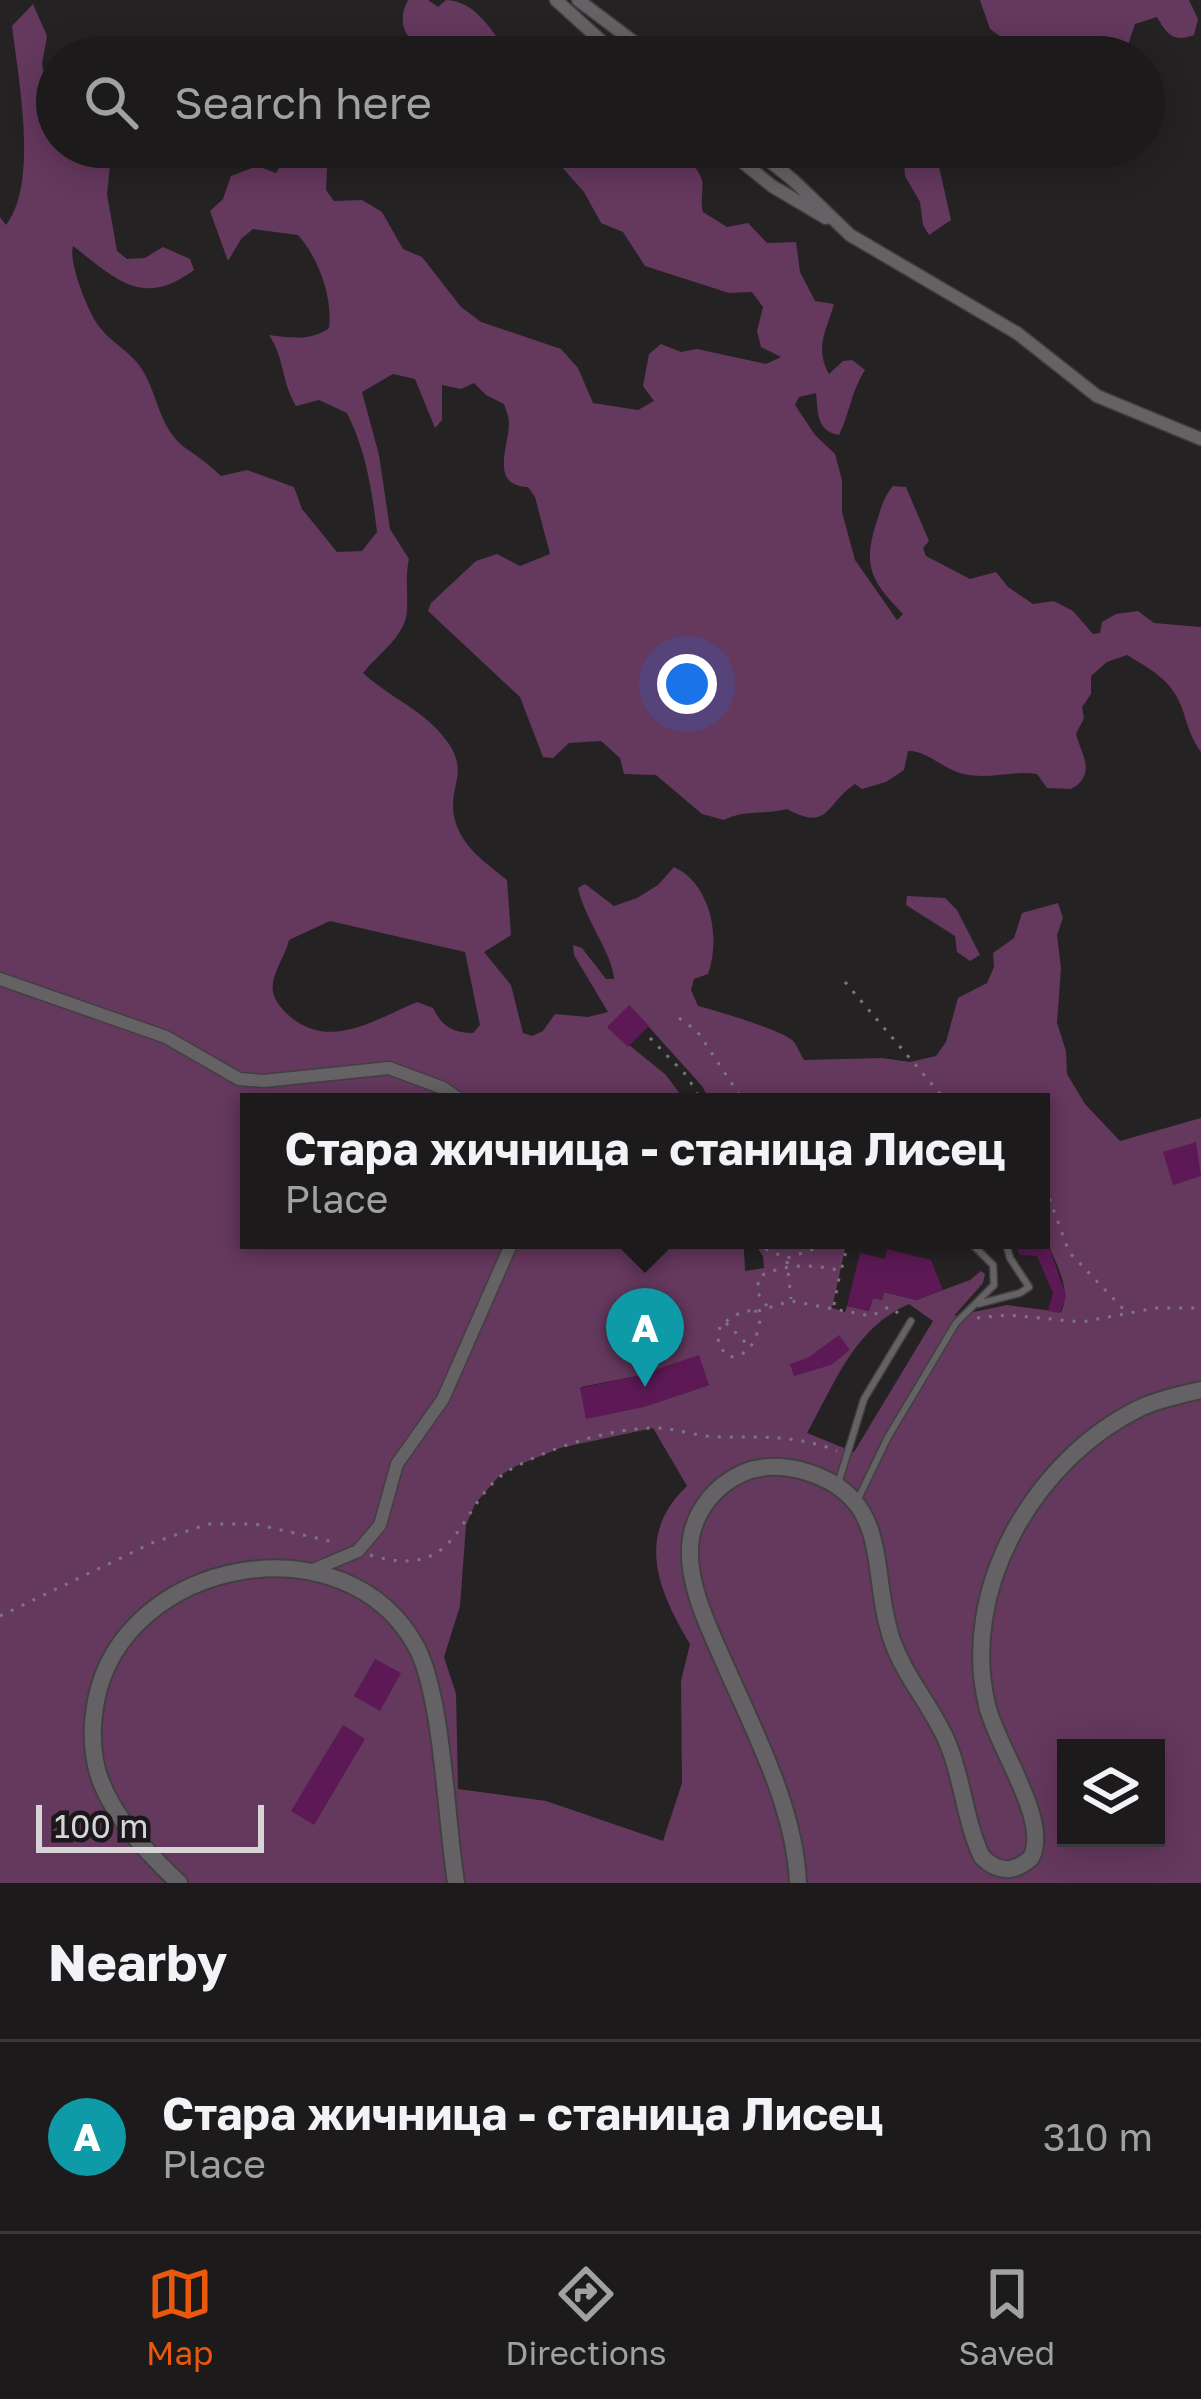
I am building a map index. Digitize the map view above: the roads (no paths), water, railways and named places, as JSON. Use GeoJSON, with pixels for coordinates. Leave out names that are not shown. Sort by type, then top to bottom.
{"type":"FeatureCollection","features":[{"type":"Feature","properties":{"kind":"main road"},"geometry":{"type":"LineString","coordinates":[[797,1883],[797,1854],[782,1806],[709,1628],[693,1576],[690,1542],[707,1502],[744,1472],[765,1467],[789,1468],[837,1487],[856,1504],[878,1546],[893,1643],[947,1743],[978,1849],[994,1868],[1017,1868],[1035,1852],[1037,1832],[986,1702],[983,1624],[992,1580],[1022,1518],[1082,1448],[1134,1411],[1201,1390]]}},
{"type":"Feature","properties":{"kind":"main road"},"geometry":{"type":"LineString","coordinates":[[179,1883],[130,1831],[101,1782],[93,1736],[103,1675],[133,1626],[174,1592],[231,1571],[306,1572],[356,1588],[398,1622],[416,1647],[434,1712],[456,1883]]}},
{"type":"Feature","properties":{"kind":"street"},"geometry":{"type":"LineString","coordinates":[[556,0],[596,36]]}},
{"type":"Feature","properties":{"kind":"street"},"geometry":{"type":"LineString","coordinates":[[578,0],[626,36]]}},
{"type":"Feature","properties":{"kind":"street"},"geometry":{"type":"LineString","coordinates":[[750,168],[772,186],[1017,333],[1096,396],[1201,440]]}},
{"type":"Feature","properties":{"kind":"street"},"geometry":{"type":"LineString","coordinates":[[778,168],[833,222]]}},
{"type":"Feature","properties":{"kind":"street"},"geometry":{"type":"LineString","coordinates":[[0,980],[166,1036],[239,1079],[264,1081],[389,1068],[450,1093]]}},
{"type":"Feature","properties":{"kind":"street"},"geometry":{"type":"LineString","coordinates":[[306,1572],[358,1552],[386,1514],[397,1465],[443,1399],[510,1249]]}},
{"type":"Feature","properties":{"kind":"lane"},"geometry":{"type":"LineString","coordinates":[[856,1504],[888,1437],[956,1323],[994,1285],[991,1261],[978,1249]]}},
{"type":"Feature","properties":{"kind":"lane"},"geometry":{"type":"LineString","coordinates":[[975,1305],[1029,1287],[1008,1249]]}},
{"type":"Feature","properties":{"kind":"lane"},"geometry":{"type":"LineString","coordinates":[[837,1487],[872,1382],[911,1321]]}},
{"type":"Feature","properties":{"kind":"place","name":"Стара жичница - станица Лисец"},"geometry":{"type":"Point","coordinates":[645,1387]}}]}
